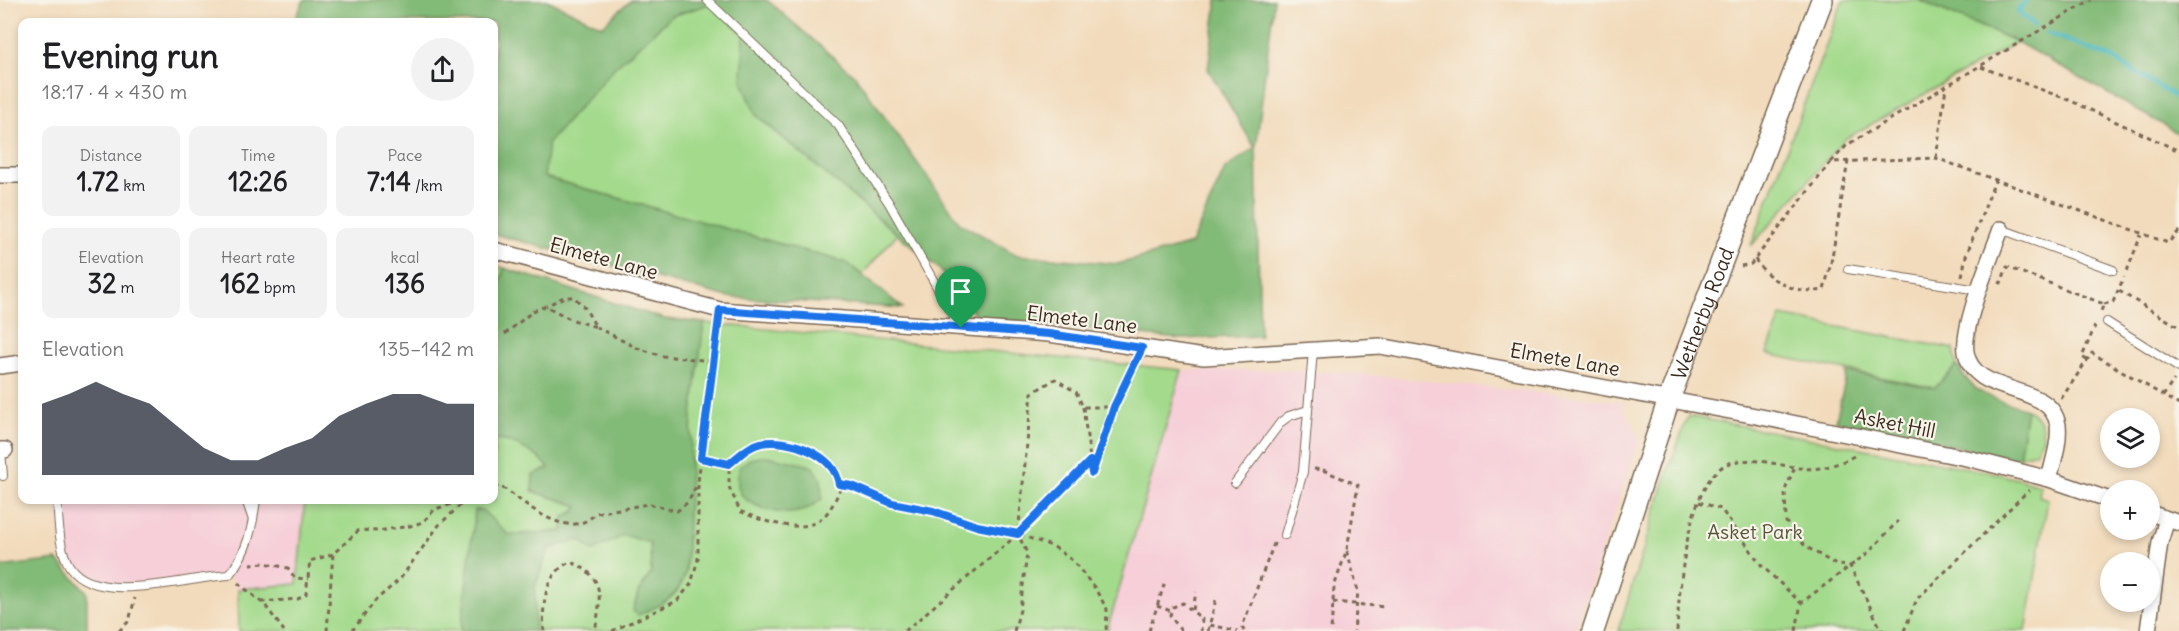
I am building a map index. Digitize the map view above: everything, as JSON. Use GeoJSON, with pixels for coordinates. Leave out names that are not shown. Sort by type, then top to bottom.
{"type":"FeatureCollection","features":[{"type":"Feature","properties":{"kind":"street","name":"Wetherby Road"},"geometry":{"type":"LineString","coordinates":[[1593,631],[1669,399],[1822,0]]}},
{"type":"Feature","properties":{"kind":"street"},"geometry":{"type":"LineString","coordinates":[[0,175],[18,175]]}},
{"type":"Feature","properties":{"kind":"street"},"geometry":{"type":"LineString","coordinates":[[2001,229],[1981,283],[1966,342],[1970,363],[1985,379],[2043,402],[2052,411],[2057,423],[2058,435],[2049,479]]}},
{"type":"Feature","properties":{"kind":"street","name":"Elmete Lane"},"geometry":{"type":"LineString","coordinates":[[498,251],[720,310],[1049,334],[1204,357],[1380,346],[1669,399]]}},
{"type":"Feature","properties":{"kind":"street"},"geometry":{"type":"LineString","coordinates":[[0,366],[18,364]]}},
{"type":"Feature","properties":{"kind":"street","name":"Asket Hill"},"geometry":{"type":"LineString","coordinates":[[1669,399],[1971,459],[2049,479],[2100,497]]}},
{"type":"Feature","properties":{"kind":"street"},"geometry":{"type":"LineString","coordinates":[[2148,631],[2160,542],[2173,521]]}},
{"type":"Feature","properties":{"kind":"lane"},"geometry":{"type":"LineString","coordinates":[[707,0],[838,125],[889,203],[961,328]]}},
{"type":"Feature","properties":{"kind":"lane"},"geometry":{"type":"LineString","coordinates":[[2001,229],[2113,270]]}},
{"type":"Feature","properties":{"kind":"lane"},"geometry":{"type":"LineString","coordinates":[[1848,269],[1960,287],[1981,283]]}},
{"type":"Feature","properties":{"kind":"lane"},"geometry":{"type":"LineString","coordinates":[[2107,322],[2179,370]]}},
{"type":"Feature","properties":{"kind":"lane"},"geometry":{"type":"LineString","coordinates":[[1285,535],[1303,468],[1313,350]]}},
{"type":"Feature","properties":{"kind":"lane"},"geometry":{"type":"LineString","coordinates":[[1235,483],[1281,422],[1289,416],[1308,410]]}},
{"type":"Feature","properties":{"kind":"lane"},"geometry":{"type":"LineString","coordinates":[[2,450],[3,476]]}},
{"type":"Feature","properties":{"kind":"lane"},"geometry":{"type":"LineString","coordinates":[[57,504],[63,551],[70,566],[80,577],[95,585],[116,588],[229,575],[243,557],[254,521],[256,504]]}},
{"type":"Feature","properties":{"kind":"lane"},"geometry":{"type":"LineString","coordinates":[[248,504],[254,521]]}},
{"type":"Feature","properties":{"kind":"path"},"geometry":{"type":"LineString","coordinates":[[1717,271],[1751,264],[1847,145],[2091,0]]}},
{"type":"Feature","properties":{"kind":"path"},"geometry":{"type":"LineString","coordinates":[[1981,66],[2069,100],[2179,151]]}},
{"type":"Feature","properties":{"kind":"path"},"geometry":{"type":"LineString","coordinates":[[1936,158],[1946,87]]}},
{"type":"Feature","properties":{"kind":"path"},"geometry":{"type":"LineString","coordinates":[[1831,162],[1936,158],[2168,243],[2179,231]]}},
{"type":"Feature","properties":{"kind":"path"},"geometry":{"type":"LineString","coordinates":[[1755,259],[1767,275],[1782,284],[1804,291],[1824,290],[1832,263],[1848,161]]}},
{"type":"Feature","properties":{"kind":"path"},"geometry":{"type":"LineString","coordinates":[[1960,287],[1966,256],[1995,180]]}},
{"type":"Feature","properties":{"kind":"path"},"geometry":{"type":"LineString","coordinates":[[1981,283],[2001,283],[2007,267],[2104,304],[2100,314]]}},
{"type":"Feature","properties":{"kind":"path"},"geometry":{"type":"LineString","coordinates":[[2119,291],[2179,327]]}},
{"type":"Feature","properties":{"kind":"path"},"geometry":{"type":"LineString","coordinates":[[506,334],[533,311],[564,297],[574,297],[585,308],[596,327]]}},
{"type":"Feature","properties":{"kind":"path"},"geometry":{"type":"LineString","coordinates":[[546,306],[570,319],[596,327],[654,354],[713,361]]}},
{"type":"Feature","properties":{"kind":"path"},"geometry":{"type":"LineString","coordinates":[[612,631],[677,601],[691,584],[699,559],[698,482],[720,310]]}},
{"type":"Feature","properties":{"kind":"path"},"geometry":{"type":"LineString","coordinates":[[2087,360],[2082,357],[2095,325]]}},
{"type":"Feature","properties":{"kind":"path"},"geometry":{"type":"LineString","coordinates":[[1014,631],[1020,610],[1027,553],[1018,534],[1032,393],[1055,380],[1076,392],[1083,407],[1092,473],[1114,407],[1142,348]]}},
{"type":"Feature","properties":{"kind":"path"},"geometry":{"type":"LineString","coordinates":[[2052,411],[2092,353],[2179,405]]}},
{"type":"Feature","properties":{"kind":"path"},"geometry":{"type":"LineString","coordinates":[[2163,396],[2179,370]]}},
{"type":"Feature","properties":{"kind":"path"},"geometry":{"type":"LineString","coordinates":[[1083,407],[1114,407]]}},
{"type":"Feature","properties":{"kind":"path"},"geometry":{"type":"LineString","coordinates":[[762,443],[806,450],[827,461],[838,475],[840,492],[830,510],[815,523],[791,526],[757,519],[740,511],[729,487],[729,464],[746,450],[762,443]]}},
{"type":"Feature","properties":{"kind":"path"},"geometry":{"type":"LineString","coordinates":[[1677,631],[1679,595],[1687,538],[1702,491],[1724,466],[1746,460],[1810,471],[1854,456]]}},
{"type":"Feature","properties":{"kind":"path"},"geometry":{"type":"LineString","coordinates":[[701,458],[729,464]]}},
{"type":"Feature","properties":{"kind":"path"},"geometry":{"type":"LineString","coordinates":[[906,631],[1018,534],[1090,461]]}},
{"type":"Feature","properties":{"kind":"path"},"geometry":{"type":"LineString","coordinates":[[1795,467],[1785,490],[1786,522],[1805,546],[1836,565],[1850,566]]}},
{"type":"Feature","properties":{"kind":"path"},"geometry":{"type":"LineString","coordinates":[[1303,468],[1323,470],[1359,485],[1347,549],[1334,587],[1331,631]]}},
{"type":"Feature","properties":{"kind":"path"},"geometry":{"type":"LineString","coordinates":[[1904,631],[1917,599],[1996,525],[2024,494],[2049,479]]}},
{"type":"Feature","properties":{"kind":"path"},"geometry":{"type":"LineString","coordinates":[[498,486],[557,524],[578,524],[588,521],[596,513],[614,512],[638,505],[648,504],[676,511],[688,502],[698,482]]}},
{"type":"Feature","properties":{"kind":"path"},"geometry":{"type":"LineString","coordinates":[[839,484],[852,486],[892,503],[933,511],[977,526],[1018,534],[1054,547],[1073,561],[1107,609],[1106,631]]}},
{"type":"Feature","properties":{"kind":"path"},"geometry":{"type":"LineString","coordinates":[[1698,502],[1721,509],[1762,566],[1800,603]]}},
{"type":"Feature","properties":{"kind":"path"},"geometry":{"type":"LineString","coordinates":[[261,602],[298,599],[306,594],[310,561],[342,549],[359,530],[378,531],[410,526],[423,522],[435,509],[451,504]]}},
{"type":"Feature","properties":{"kind":"path"},"geometry":{"type":"LineString","coordinates":[[352,631],[376,600],[400,579],[439,525],[460,504]]}},
{"type":"Feature","properties":{"kind":"path"},"geometry":{"type":"LineString","coordinates":[[1796,631],[1800,603],[1869,552],[1898,521]]}},
{"type":"Feature","properties":{"kind":"path"},"geometry":{"type":"LineString","coordinates":[[1244,631],[1242,627],[1272,543],[1285,535]]}},
{"type":"Feature","properties":{"kind":"path"},"geometry":{"type":"LineString","coordinates":[[1347,549],[1358,591],[1354,631]]}},
{"type":"Feature","properties":{"kind":"path"},"geometry":{"type":"LineString","coordinates":[[327,631],[333,554]]}},
{"type":"Feature","properties":{"kind":"path"},"geometry":{"type":"LineString","coordinates":[[544,631],[542,603],[559,567],[570,562],[584,567],[599,587],[595,631]]}},
{"type":"Feature","properties":{"kind":"path"},"geometry":{"type":"LineString","coordinates":[[238,564],[265,563],[288,568],[295,578],[309,579]]}},
{"type":"Feature","properties":{"kind":"path"},"geometry":{"type":"LineString","coordinates":[[1850,566],[1882,631]]}},
{"type":"Feature","properties":{"kind":"path"},"geometry":{"type":"LineString","coordinates":[[229,575],[272,612],[284,631]]}},
{"type":"Feature","properties":{"kind":"path"},"geometry":{"type":"LineString","coordinates":[[1149,631],[1165,582]]}},
{"type":"Feature","properties":{"kind":"path"},"geometry":{"type":"LineString","coordinates":[[119,631],[129,621],[136,586]]}},
{"type":"Feature","properties":{"kind":"path"},"geometry":{"type":"LineString","coordinates":[[1193,610],[1196,592]]}},
{"type":"Feature","properties":{"kind":"path"},"geometry":{"type":"LineString","coordinates":[[1181,631],[1171,619],[1171,611],[1176,605],[1183,603],[1193,610],[1202,619],[1201,630],[1208,631],[1216,599]]}},
{"type":"Feature","properties":{"kind":"path"},"geometry":{"type":"LineString","coordinates":[[1333,602],[1386,607]]}},
{"type":"Feature","properties":{"kind":"path"},"geometry":{"type":"LineString","coordinates":[[1157,606],[1171,611]]}},
{"type":"Feature","properties":{"kind":"path"},"geometry":{"type":"LineString","coordinates":[[1210,625],[1238,631]]}},
{"type":"Feature","properties":{"kind":"shaded area"},"geometry":{"type":"Polygon","coordinates":[[[1182,370],[1285,370],[1362,374],[1619,401],[1640,438],[1574,631],[1107,631],[1182,370]]]}},
{"type":"Feature","properties":{"kind":"shaded area"},"geometry":{"type":"Polygon","coordinates":[[[57,504],[305,504],[297,584],[238,589],[229,575],[116,588],[80,577],[63,551],[57,504]]]}},
{"type":"Feature","properties":{"kind":"green space"},"geometry":{"type":"Polygon","coordinates":[[[304,0],[547,0],[602,26],[631,0],[767,0],[856,77],[960,223],[1017,255],[1118,264],[1191,244],[1225,169],[1255,148],[1208,69],[1217,0],[1274,0],[1256,148],[1260,336],[1179,339],[977,317],[939,269],[756,115],[742,81],[744,34],[709,4],[672,16],[615,67],[548,143],[544,177],[847,263],[903,308],[728,297],[498,235],[498,18],[296,18],[304,0]]]}},
{"type":"Feature","properties":{"kind":"green space"},"geometry":{"type":"Polygon","coordinates":[[[1843,0],[1919,0],[2017,42],[1845,139],[1751,246],[1843,0]]]}},
{"type":"Feature","properties":{"kind":"green space"},"geometry":{"type":"Polygon","coordinates":[[[1919,0],[2179,0],[2179,134],[2017,42],[1919,0]]]}},
{"type":"Feature","properties":{"kind":"green space"},"geometry":{"type":"Polygon","coordinates":[[[709,4],[744,33],[756,115],[897,234],[862,275],[847,263],[544,177],[547,143],[615,66],[672,16],[709,4]]]}},
{"type":"Feature","properties":{"kind":"green space"},"geometry":{"type":"Polygon","coordinates":[[[498,266],[664,319],[1182,370],[1107,631],[239,631],[238,589],[297,584],[305,504],[498,504],[498,266]]]}},
{"type":"Feature","properties":{"kind":"green space"},"geometry":{"type":"Polygon","coordinates":[[[504,268],[664,319],[704,323],[692,415],[686,572],[674,594],[655,608],[638,615],[633,611],[638,593],[651,573],[650,543],[624,535],[593,551],[580,540],[549,548],[535,586],[535,631],[461,631],[475,510],[482,510],[509,535],[563,531],[564,517],[575,511],[578,506],[532,491],[533,475],[549,468],[538,457],[524,449],[498,440],[498,294],[504,268]]]}},
{"type":"Feature","properties":{"kind":"green space"},"geometry":{"type":"Polygon","coordinates":[[[1781,316],[1954,349],[1957,366],[1934,388],[1767,354],[1781,316]]]}},
{"type":"Feature","properties":{"kind":"green space"},"geometry":{"type":"Polygon","coordinates":[[[1957,366],[1979,391],[1995,399],[2027,409],[2019,457],[2011,458],[1836,421],[1847,372],[1934,388],[1957,366]]]}},
{"type":"Feature","properties":{"kind":"green space"},"geometry":{"type":"Polygon","coordinates":[[[2027,409],[2041,422],[2043,438],[2035,452],[2019,457],[2027,409]]]}},
{"type":"Feature","properties":{"kind":"green space","name":"Asket Park"},"geometry":{"type":"Polygon","coordinates":[[[1688,416],[1994,473],[2041,485],[2039,496],[2048,499],[2026,631],[1618,631],[1668,470],[1688,416]]]}},
{"type":"Feature","properties":{"kind":"green space"},"geometry":{"type":"Polygon","coordinates":[[[767,456],[812,466],[821,479],[822,499],[807,509],[783,513],[745,499],[738,487],[740,466],[750,459],[767,456]]]}},
{"type":"Feature","properties":{"kind":"green space"},"geometry":{"type":"Polygon","coordinates":[[[57,560],[87,592],[87,631],[0,631],[0,567],[57,560]]]}},
{"type":"Feature","properties":{"kind":"waterway"},"geometry":{"type":"LineString","coordinates":[[2026,0],[2018,11],[2034,25]]}},
{"type":"Feature","properties":{"kind":"waterway"},"geometry":{"type":"LineString","coordinates":[[2048,33],[2112,58],[2179,99]]}},
{"type":"Feature","properties":{"kind":"route"},"geometry":{"type":"LineString","coordinates":[[720,310],[961,328],[1049,334],[1142,348],[1114,407],[1092,473],[1090,461],[1018,534],[977,526],[933,511],[892,503],[852,486],[839,484],[838,475],[827,461],[806,450],[762,443],[746,450],[729,464],[701,458],[708,388],[720,310]]}}]}
